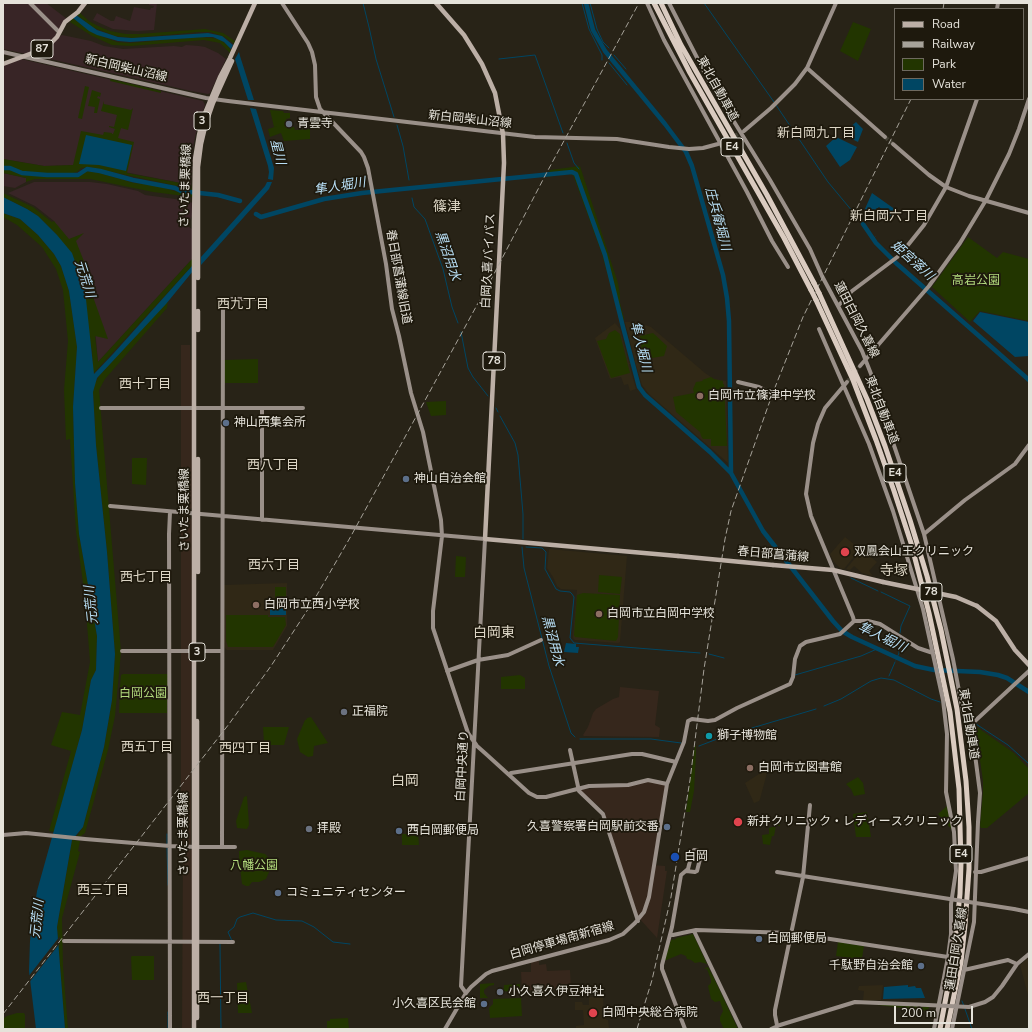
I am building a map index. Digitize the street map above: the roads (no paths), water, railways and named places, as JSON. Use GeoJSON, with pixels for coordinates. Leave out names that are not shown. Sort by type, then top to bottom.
{"type":"FeatureCollection","features":[{"type":"Feature","properties":{"kind":"highway","name":"東北自動車道"},"geometry":{"type":"LineString","coordinates":[[654,3],[690,73],[777,225],[816,300],[856,388],[894,491],[915,559],[953,732],[961,810],[960,894],[956,942],[940,1029]]}},
{"type":"Feature","properties":{"kind":"highway","name":"東北自動車道"},"geometry":{"type":"LineString","coordinates":[[661,3],[681,45],[767,195],[819,293],[854,369],[896,477],[925,570],[954,680],[966,781],[969,827],[969,869],[966,919],[961,962],[947,1029]]}},
{"type":"Feature","properties":{"kind":"main road","name":"87"},"geometry":{"type":"LineString","coordinates":[[3,64],[47,46],[57,37],[66,22],[78,12],[85,3]]}},
{"type":"Feature","properties":{"kind":"main road","name":"さいたま栗橋線"},"geometry":{"type":"LineString","coordinates":[[196,1029],[196,195],[202,140],[213,99],[255,3]]}},
{"type":"Feature","properties":{"kind":"main road","name":"さいたま栗橋線"},"geometry":{"type":"LineString","coordinates":[[238,44],[258,3]]}},
{"type":"Feature","properties":{"kind":"main road","name":"白岡久喜バイパス"},"geometry":{"type":"LineString","coordinates":[[436,3],[468,41],[482,64],[495,93],[500,111],[503,134],[504,175],[485,539]]}},
{"type":"Feature","properties":{"kind":"main road","name":"春日部菖蒲線"},"geometry":{"type":"LineString","coordinates":[[485,539],[833,570],[953,597],[977,606],[996,621],[1015,650],[1029,665]]}},
{"type":"Feature","properties":{"kind":"street"},"geometry":{"type":"LineString","coordinates":[[30,3],[59,32]]}},
{"type":"Feature","properties":{"kind":"street","name":"春日部菖蒲線旧道"},"geometry":{"type":"LineString","coordinates":[[282,3],[308,43],[312,52],[315,65],[317,102],[322,112],[364,157],[368,168],[386,264],[392,309],[411,393],[423,432],[441,520],[442,536],[432,620],[434,632],[467,730],[474,742]]}},
{"type":"Feature","properties":{"kind":"street"},"geometry":{"type":"LineString","coordinates":[[647,3],[664,40],[772,241],[788,267]]}},
{"type":"Feature","properties":{"kind":"street","name":"蓮田白岡久喜線"},"geometry":{"type":"LineString","coordinates":[[668,3],[709,81],[810,249],[866,359],[924,534],[950,661]]}},
{"type":"Feature","properties":{"kind":"street"},"geometry":{"type":"LineString","coordinates":[[744,131],[778,102],[795,84],[807,68],[836,3]]}},
{"type":"Feature","properties":{"kind":"street","name":"新白岡柴山沼線"},"geometry":{"type":"LineString","coordinates":[[3,52],[213,99],[259,105],[503,134],[556,138],[617,139],[678,148],[703,148],[718,144]]}},
{"type":"Feature","properties":{"kind":"street"},"geometry":{"type":"LineString","coordinates":[[807,68],[885,137]]}},
{"type":"Feature","properties":{"kind":"street"},"geometry":{"type":"LineString","coordinates":[[860,366],[929,286],[960,243],[986,200],[1009,154],[1029,99]]}},
{"type":"Feature","properties":{"kind":"street"},"geometry":{"type":"LineString","coordinates":[[838,306],[852,291],[900,255],[924,225],[946,186],[976,100]]}},
{"type":"Feature","properties":{"kind":"street"},"geometry":{"type":"LineString","coordinates":[[893,144],[929,175],[946,186],[969,196],[1029,213]]}},
{"type":"Feature","properties":{"kind":"street"},"geometry":{"type":"LineString","coordinates":[[222,847],[222,299],[262,300]]}},
{"type":"Feature","properties":{"kind":"street"},"geometry":{"type":"LineString","coordinates":[[819,329],[846,384],[878,466],[918,593],[933,653],[937,661]]}},
{"type":"Feature","properties":{"kind":"street"},"geometry":{"type":"LineString","coordinates":[[738,382],[759,387],[780,398]]}},
{"type":"Feature","properties":{"kind":"street"},"geometry":{"type":"LineString","coordinates":[[846,384],[826,408],[818,424],[806,485],[806,494],[811,516],[854,621],[868,621],[880,624],[914,645],[933,653]]}},
{"type":"Feature","properties":{"kind":"street"},"geometry":{"type":"LineString","coordinates":[[102,408],[303,408]]}},
{"type":"Feature","properties":{"kind":"street"},"geometry":{"type":"LineString","coordinates":[[262,408],[262,520]]}},
{"type":"Feature","properties":{"kind":"street"},"geometry":{"type":"LineString","coordinates":[[924,534],[965,500],[1015,464],[1029,445]]}},
{"type":"Feature","properties":{"kind":"street"},"geometry":{"type":"LineString","coordinates":[[110,506],[485,539]]}},
{"type":"Feature","properties":{"kind":"street"},"geometry":{"type":"LineString","coordinates":[[170,512],[170,1029]]}},
{"type":"Feature","properties":{"kind":"street","name":"白岡中央通り"},"geometry":{"type":"LineString","coordinates":[[466,993],[461,986],[485,539]]}},
{"type":"Feature","properties":{"kind":"street","name":"白岡停車場南新宿線"},"geometry":{"type":"LineString","coordinates":[[445,1029],[466,993],[471,987],[492,971],[609,940],[623,934],[638,921],[644,912],[649,898],[667,784],[684,742],[689,720],[715,720],[737,708],[790,684],[793,677],[795,659],[800,646],[806,642],[842,633],[854,621]]}},
{"type":"Feature","properties":{"kind":"street"},"geometry":{"type":"LineString","coordinates":[[447,671],[478,660],[508,655],[541,640]]}},
{"type":"Feature","properties":{"kind":"street"},"geometry":{"type":"LineString","coordinates":[[122,651],[222,651]]}},
{"type":"Feature","properties":{"kind":"street"},"geometry":{"type":"LineString","coordinates":[[967,726],[975,721],[1029,671]]}},
{"type":"Feature","properties":{"kind":"street"},"geometry":{"type":"LineString","coordinates":[[934,1029],[948,957],[951,904],[956,871],[952,817],[946,792],[947,734],[941,679]]}},
{"type":"Feature","properties":{"kind":"street","name":"蓮田白岡久喜線"},"geometry":{"type":"LineString","coordinates":[[952,1029],[974,922],[975,872],[980,793],[974,747],[954,680]]}},
{"type":"Feature","properties":{"kind":"street"},"geometry":{"type":"LineString","coordinates":[[474,742],[529,793],[537,797],[546,797],[593,786],[628,785],[648,780],[667,784]]}},
{"type":"Feature","properties":{"kind":"street"},"geometry":{"type":"LineString","coordinates":[[570,750],[578,789],[602,812],[638,921]]}},
{"type":"Feature","properties":{"kind":"street"},"geometry":{"type":"LineString","coordinates":[[508,774],[511,772],[632,754],[642,754],[676,762]]}},
{"type":"Feature","properties":{"kind":"street"},"geometry":{"type":"LineString","coordinates":[[777,1026],[774,1015],[803,876],[810,805]]}},
{"type":"Feature","properties":{"kind":"street"},"geometry":{"type":"LineString","coordinates":[[3,835],[26,833],[170,846],[235,847]]}},
{"type":"Feature","properties":{"kind":"street"},"geometry":{"type":"LineString","coordinates":[[685,1029],[662,969],[662,961],[670,935],[681,875],[690,865],[694,850],[698,851],[700,859],[698,871],[686,871]]}},
{"type":"Feature","properties":{"kind":"street"},"geometry":{"type":"LineString","coordinates":[[975,872],[981,872],[1029,858]]}},
{"type":"Feature","properties":{"kind":"street"},"geometry":{"type":"LineString","coordinates":[[777,872],[1029,912]]}},
{"type":"Feature","properties":{"kind":"street"},"geometry":{"type":"LineString","coordinates":[[670,935],[673,936],[694,931],[791,933],[948,957]]}},
{"type":"Feature","properties":{"kind":"street"},"geometry":{"type":"LineString","coordinates":[[694,931],[741,1029]]}},
{"type":"Feature","properties":{"kind":"street"},"geometry":{"type":"LineString","coordinates":[[64,941],[233,942]]}},
{"type":"Feature","properties":{"kind":"street"},"geometry":{"type":"LineString","coordinates":[[771,1029],[856,1002],[969,1007],[985,1002],[993,997],[1016,964],[1029,954]]}},
{"type":"Feature","properties":{"kind":"street"},"geometry":{"type":"LineString","coordinates":[[964,970],[1008,960],[1016,964]]}},
{"type":"Feature","properties":{"kind":"water"},"geometry":{"type":"Polygon","coordinates":[[[76,15],[97,30],[118,37],[132,38],[208,33],[222,36],[233,45],[231,49],[224,42],[213,37],[130,42],[118,41],[89,31],[73,18],[76,15]]]}},
{"type":"Feature","properties":{"kind":"water"},"geometry":{"type":"Polygon","coordinates":[[[239,52],[254,100],[248,100],[235,59],[239,52]]]}},
{"type":"Feature","properties":{"kind":"water"},"geometry":{"type":"Polygon","coordinates":[[[250,108],[256,109],[274,168],[273,180],[268,179],[268,166],[250,108]]]}},
{"type":"Feature","properties":{"kind":"water"},"geometry":{"type":"Polygon","coordinates":[[[856,122],[863,129],[858,142],[842,134],[856,122]]]}},
{"type":"Feature","properties":{"kind":"water"},"geometry":{"type":"Polygon","coordinates":[[[86,135],[132,145],[126,171],[99,165],[79,164],[86,135]]]}},
{"type":"Feature","properties":{"kind":"water"},"geometry":{"type":"Polygon","coordinates":[[[836,137],[857,147],[850,160],[840,167],[826,146],[836,137]]]}},
{"type":"Feature","properties":{"kind":"water"},"geometry":{"type":"Polygon","coordinates":[[[267,182],[272,182],[269,189],[201,265],[201,257],[267,182]]]}},
{"type":"Feature","properties":{"kind":"water"},"geometry":{"type":"Polygon","coordinates":[[[872,193],[896,210],[891,217],[879,207],[868,216],[864,211],[872,193]]]}},
{"type":"Feature","properties":{"kind":"water","name":"元荒川"},"geometry":{"type":"Polygon","coordinates":[[[3,197],[38,216],[72,253],[85,290],[94,374],[192,266],[193,271],[166,304],[97,378],[93,392],[96,445],[107,552],[115,654],[112,700],[104,747],[83,827],[72,840],[57,927],[65,1029],[36,1029],[29,971],[30,941],[37,891],[82,730],[91,680],[96,670],[97,636],[79,534],[75,483],[73,407],[77,347],[69,291],[61,266],[54,254],[38,235],[20,219],[3,213],[3,197]]]}},
{"type":"Feature","properties":{"kind":"water"},"geometry":{"type":"Polygon","coordinates":[[[980,312],[1029,322],[1029,356],[1015,357],[973,321],[980,312]]]}},
{"type":"Feature","properties":{"kind":"water"},"geometry":{"type":"Polygon","coordinates":[[[270,606],[286,606],[286,615],[270,615],[270,606]]]}},
{"type":"Feature","properties":{"kind":"water"},"geometry":{"type":"Polygon","coordinates":[[[566,643],[576,644],[576,647],[579,647],[578,653],[564,652],[566,643]]]}},
{"type":"Feature","properties":{"kind":"water"},"geometry":{"type":"Polygon","coordinates":[[[908,985],[908,987],[915,986],[916,988],[921,988],[925,998],[883,999],[884,987],[908,985]]]}},
{"type":"Feature","properties":{"kind":"waterway","name":"黒沼用水"},"geometry":{"type":"LineString","coordinates":[[363,3],[376,59],[394,117]]}},
{"type":"Feature","properties":{"kind":"waterway","name":"庄兵衛堀川"},"geometry":{"type":"LineString","coordinates":[[582,3],[589,29],[602,55],[602,60]]}},
{"type":"Feature","properties":{"kind":"waterway","name":"庄兵衛堀川"},"geometry":{"type":"LineString","coordinates":[[586,3],[593,30],[605,51],[665,124],[686,152],[692,166],[723,275],[727,298],[729,321],[731,473]]}},
{"type":"Feature","properties":{"kind":"waterway"},"geometry":{"type":"LineString","coordinates":[[590,3],[597,29],[603,42],[609,48]]}},
{"type":"Feature","properties":{"kind":"waterway","name":"姫宮落川"},"geometry":{"type":"LineString","coordinates":[[704,3],[774,102]]}},
{"type":"Feature","properties":{"kind":"waterway"},"geometry":{"type":"LineString","coordinates":[[499,59],[535,55],[563,133]]}},
{"type":"Feature","properties":{"kind":"waterway"},"geometry":{"type":"LineString","coordinates":[[614,55],[626,69]]}},
{"type":"Feature","properties":{"kind":"waterway"},"geometry":{"type":"LineString","coordinates":[[609,63],[627,85]]}},
{"type":"Feature","properties":{"kind":"waterway","name":"姫宮落川"},"geometry":{"type":"LineString","coordinates":[[776,105],[828,182],[863,224]]}},
{"type":"Feature","properties":{"kind":"waterway","name":"黒沼用水"},"geometry":{"type":"LineString","coordinates":[[397,125],[403,146],[409,180]]}},
{"type":"Feature","properties":{"kind":"waterway"},"geometry":{"type":"LineString","coordinates":[[567,143],[574,163],[579,169]]}},
{"type":"Feature","properties":{"kind":"waterway","name":"隼人堀川"},"geometry":{"type":"LineString","coordinates":[[3,168],[10,168],[22,173],[47,175],[78,175],[87,169],[175,188],[181,191],[218,195],[240,201]]}},
{"type":"Feature","properties":{"kind":"waterway","name":"隼人堀川"},"geometry":{"type":"LineString","coordinates":[[256,214],[261,217],[324,199],[362,193],[572,172],[576,174],[605,255],[639,387],[645,395],[710,452],[731,473],[763,531],[833,621],[842,631],[852,637],[915,666],[934,670],[980,672],[998,675],[1007,678],[1029,692]]}},
{"type":"Feature","properties":{"kind":"waterway","name":"黒沼用水"},"geometry":{"type":"LineString","coordinates":[[412,198],[414,207],[425,219],[443,269],[452,307],[458,323]]}},
{"type":"Feature","properties":{"kind":"waterway","name":"姫宮落川"},"geometry":{"type":"LineString","coordinates":[[863,224],[876,243],[896,263],[1029,380]]}},
{"type":"Feature","properties":{"kind":"waterway","name":"黒沼用水"},"geometry":{"type":"LineString","coordinates":[[461,332],[468,368],[488,396]]}},
{"type":"Feature","properties":{"kind":"waterway","name":"黒沼用水"},"geometry":{"type":"LineString","coordinates":[[496,408],[498,412]]}},
{"type":"Feature","properties":{"kind":"waterway","name":"黒沼用水"},"geometry":{"type":"LineString","coordinates":[[500,416],[515,443],[518,455],[523,514],[523,539]]}},
{"type":"Feature","properties":{"kind":"waterway","name":"黒沼用水"},"geometry":{"type":"LineString","coordinates":[[522,547],[524,568],[549,666],[571,733],[575,737]]}},
{"type":"Feature","properties":{"kind":"waterway"},"geometry":{"type":"LineString","coordinates":[[526,547],[542,548],[546,552],[545,569],[556,589],[570,592],[574,597],[570,638],[574,643],[700,653]]}},
{"type":"Feature","properties":{"kind":"waterway"},"geometry":{"type":"LineString","coordinates":[[851,578],[878,591]]}},
{"type":"Feature","properties":{"kind":"waterway"},"geometry":{"type":"LineString","coordinates":[[881,592],[910,606],[901,626],[900,633]]}},
{"type":"Feature","properties":{"kind":"waterway"},"geometry":{"type":"LineString","coordinates":[[896,660],[899,653],[898,639]]}},
{"type":"Feature","properties":{"kind":"waterway"},"geometry":{"type":"LineString","coordinates":[[795,675],[861,656],[877,649]]}},
{"type":"Feature","properties":{"kind":"waterway"},"geometry":{"type":"LineString","coordinates":[[709,654],[724,658]]}},
{"type":"Feature","properties":{"kind":"waterway"},"geometry":{"type":"LineString","coordinates":[[889,676],[895,662]]}},
{"type":"Feature","properties":{"kind":"waterway","name":"黒沼用水"},"geometry":{"type":"LineString","coordinates":[[824,706],[841,699],[871,681],[881,678],[894,680],[940,702]]}},
{"type":"Feature","properties":{"kind":"waterway","name":"黒沼用水"},"geometry":{"type":"LineString","coordinates":[[699,746],[725,736],[816,709]]}},
{"type":"Feature","properties":{"kind":"waterway","name":"黒沼用水"},"geometry":{"type":"LineString","coordinates":[[976,724],[1008,745],[1029,764]]}},
{"type":"Feature","properties":{"kind":"waterway","name":"黒沼用水"},"geometry":{"type":"LineString","coordinates":[[580,739],[651,739],[681,743]]}},
{"type":"Feature","properties":{"kind":"waterway"},"geometry":{"type":"LineString","coordinates":[[167,834],[167,845]]}},
{"type":"Feature","properties":{"kind":"waterway"},"geometry":{"type":"LineString","coordinates":[[167,848],[168,885]]}},
{"type":"Feature","properties":{"kind":"waterway"},"geometry":{"type":"LineString","coordinates":[[232,941],[228,932],[234,927],[237,919],[253,913],[276,920],[302,921],[314,927],[333,942],[350,944]]}},
{"type":"Feature","properties":{"kind":"waterway"},"geometry":{"type":"LineString","coordinates":[[220,944],[221,1029]]}},
{"type":"Feature","properties":{"kind":"waterway"},"geometry":{"type":"LineString","coordinates":[[962,1001],[964,1006]]}},
{"type":"Feature","properties":{"kind":"waterway"},"geometry":{"type":"LineString","coordinates":[[965,1009],[972,1029]]}},
{"type":"Feature","properties":{"kind":"waterway"},"geometry":{"type":"LineString","coordinates":[[168,1012],[168,1029]]}},
{"type":"Feature","properties":{"kind":"tunnel"},"geometry":{"type":"LineString","coordinates":[[718,144],[743,131]]}},
{"type":"Feature","properties":{"kind":"tunnel"},"geometry":{"type":"LineString","coordinates":[[885,137],[893,144]]}},
{"type":"Feature","properties":{"kind":"tunnel"},"geometry":{"type":"LineString","coordinates":[[847,382],[860,366]]}},
{"type":"Feature","properties":{"kind":"railway"},"geometry":{"type":"LineString","coordinates":[[3,1014],[229,724],[271,666],[314,600],[351,536],[495,272],[547,172],[639,3]]}},
{"type":"Feature","properties":{"kind":"railway"},"geometry":{"type":"LineString","coordinates":[[943,8],[944,3]]}},
{"type":"Feature","properties":{"kind":"railway"},"geometry":{"type":"LineString","coordinates":[[637,1029],[652,980],[671,897],[690,780],[704,669],[731,511],[772,395],[803,317],[911,100]]}},
{"type":"Feature","properties":{"kind":"place","name":"青雲寺"},"geometry":{"type":"Point","coordinates":[289,124]}},
{"type":"Feature","properties":{"kind":"place","name":"白岡市立篠津中学校"},"geometry":{"type":"Point","coordinates":[700,396]}},
{"type":"Feature","properties":{"kind":"place","name":"神山西集会所"},"geometry":{"type":"Point","coordinates":[226,423]}},
{"type":"Feature","properties":{"kind":"place","name":"神山自治会館"},"geometry":{"type":"Point","coordinates":[406,479]}},
{"type":"Feature","properties":{"kind":"place","name":"双鳳会山王クリニック"},"geometry":{"type":"Point","coordinates":[845,552]}},
{"type":"Feature","properties":{"kind":"place","name":"白岡市立西小学校"},"geometry":{"type":"Point","coordinates":[256,605]}},
{"type":"Feature","properties":{"kind":"place","name":"白岡市立白岡中学校"},"geometry":{"type":"Point","coordinates":[599,614]}},
{"type":"Feature","properties":{"kind":"place","name":"正福院"},"geometry":{"type":"Point","coordinates":[344,712]}},
{"type":"Feature","properties":{"kind":"place","name":"獅子博物館"},"geometry":{"type":"Point","coordinates":[709,736]}},
{"type":"Feature","properties":{"kind":"place","name":"白岡市立図書館"},"geometry":{"type":"Point","coordinates":[750,768]}},
{"type":"Feature","properties":{"kind":"place","name":"新井クリニック・レディースクリニック"},"geometry":{"type":"Point","coordinates":[738,822]}},
{"type":"Feature","properties":{"kind":"place","name":"久喜警察署白岡駅前交番"},"geometry":{"type":"Point","coordinates":[667,827]}},
{"type":"Feature","properties":{"kind":"place","name":"拝殿"},"geometry":{"type":"Point","coordinates":[309,829]}},
{"type":"Feature","properties":{"kind":"place","name":"西白岡郵便局"},"geometry":{"type":"Point","coordinates":[399,831]}},
{"type":"Feature","properties":{"kind":"place","name":"白岡"},"geometry":{"type":"Point","coordinates":[675,857]}},
{"type":"Feature","properties":{"kind":"place","name":"コミュニティセンター"},"geometry":{"type":"Point","coordinates":[278,893]}},
{"type":"Feature","properties":{"kind":"place","name":"白岡郵便局"},"geometry":{"type":"Point","coordinates":[759,939]}},
{"type":"Feature","properties":{"kind":"place","name":"千駄野自治会館"},"geometry":{"type":"Point","coordinates":[921,966]}},
{"type":"Feature","properties":{"kind":"place","name":"小久喜久伊豆神社"},"geometry":{"type":"Point","coordinates":[500,992]}},
{"type":"Feature","properties":{"kind":"place","name":"小久喜区民会館"},"geometry":{"type":"Point","coordinates":[484,1004]}},
{"type":"Feature","properties":{"kind":"place","name":"白岡中央総合病院"},"geometry":{"type":"Point","coordinates":[593,1013]}},
{"type":"Feature","properties":{"kind":"district","name":"新白岡九丁目"},"geometry":{"type":"Point","coordinates":[816,134]}},
{"type":"Feature","properties":{"kind":"district","name":"篠津"},"geometry":{"type":"Point","coordinates":[447,208]}},
{"type":"Feature","properties":{"kind":"district","name":"新白岡六丁目"},"geometry":{"type":"Point","coordinates":[889,217]}},
{"type":"Feature","properties":{"kind":"district","name":"西九丁目"},"geometry":{"type":"Point","coordinates":[243,305]}},
{"type":"Feature","properties":{"kind":"district","name":"西十丁目"},"geometry":{"type":"Point","coordinates":[145,385]}},
{"type":"Feature","properties":{"kind":"district","name":"西八丁目"},"geometry":{"type":"Point","coordinates":[273,466]}},
{"type":"Feature","properties":{"kind":"district","name":"西六丁目"},"geometry":{"type":"Point","coordinates":[274,566]}},
{"type":"Feature","properties":{"kind":"district","name":"寺塚"},"geometry":{"type":"Point","coordinates":[894,572]}},
{"type":"Feature","properties":{"kind":"district","name":"西七丁目"},"geometry":{"type":"Point","coordinates":[146,578]}},
{"type":"Feature","properties":{"kind":"district","name":"白岡東"},"geometry":{"type":"Point","coordinates":[494,634]}},
{"type":"Feature","properties":{"kind":"district","name":"西五丁目"},"geometry":{"type":"Point","coordinates":[147,748]}},
{"type":"Feature","properties":{"kind":"district","name":"西四丁目"},"geometry":{"type":"Point","coordinates":[245,749]}},
{"type":"Feature","properties":{"kind":"district","name":"白岡"},"geometry":{"type":"Point","coordinates":[405,782]}},
{"type":"Feature","properties":{"kind":"district","name":"西三丁目"},"geometry":{"type":"Point","coordinates":[103,891]}},
{"type":"Feature","properties":{"kind":"district","name":"西一丁目"},"geometry":{"type":"Point","coordinates":[223,999]}},
{"type":"Feature","properties":{"kind":"water label","name":"星川"},"geometry":{"type":"Point","coordinates":[277,152]}},
{"type":"Feature","properties":{"kind":"park label","name":"高岩公園"},"geometry":{"type":"Point","coordinates":[976,281]}},
{"type":"Feature","properties":{"kind":"park label","name":"白岡公園"},"geometry":{"type":"Point","coordinates":[143,694]}},
{"type":"Feature","properties":{"kind":"park label","name":"八幡公園"},"geometry":{"type":"Point","coordinates":[254,866]}}]}
